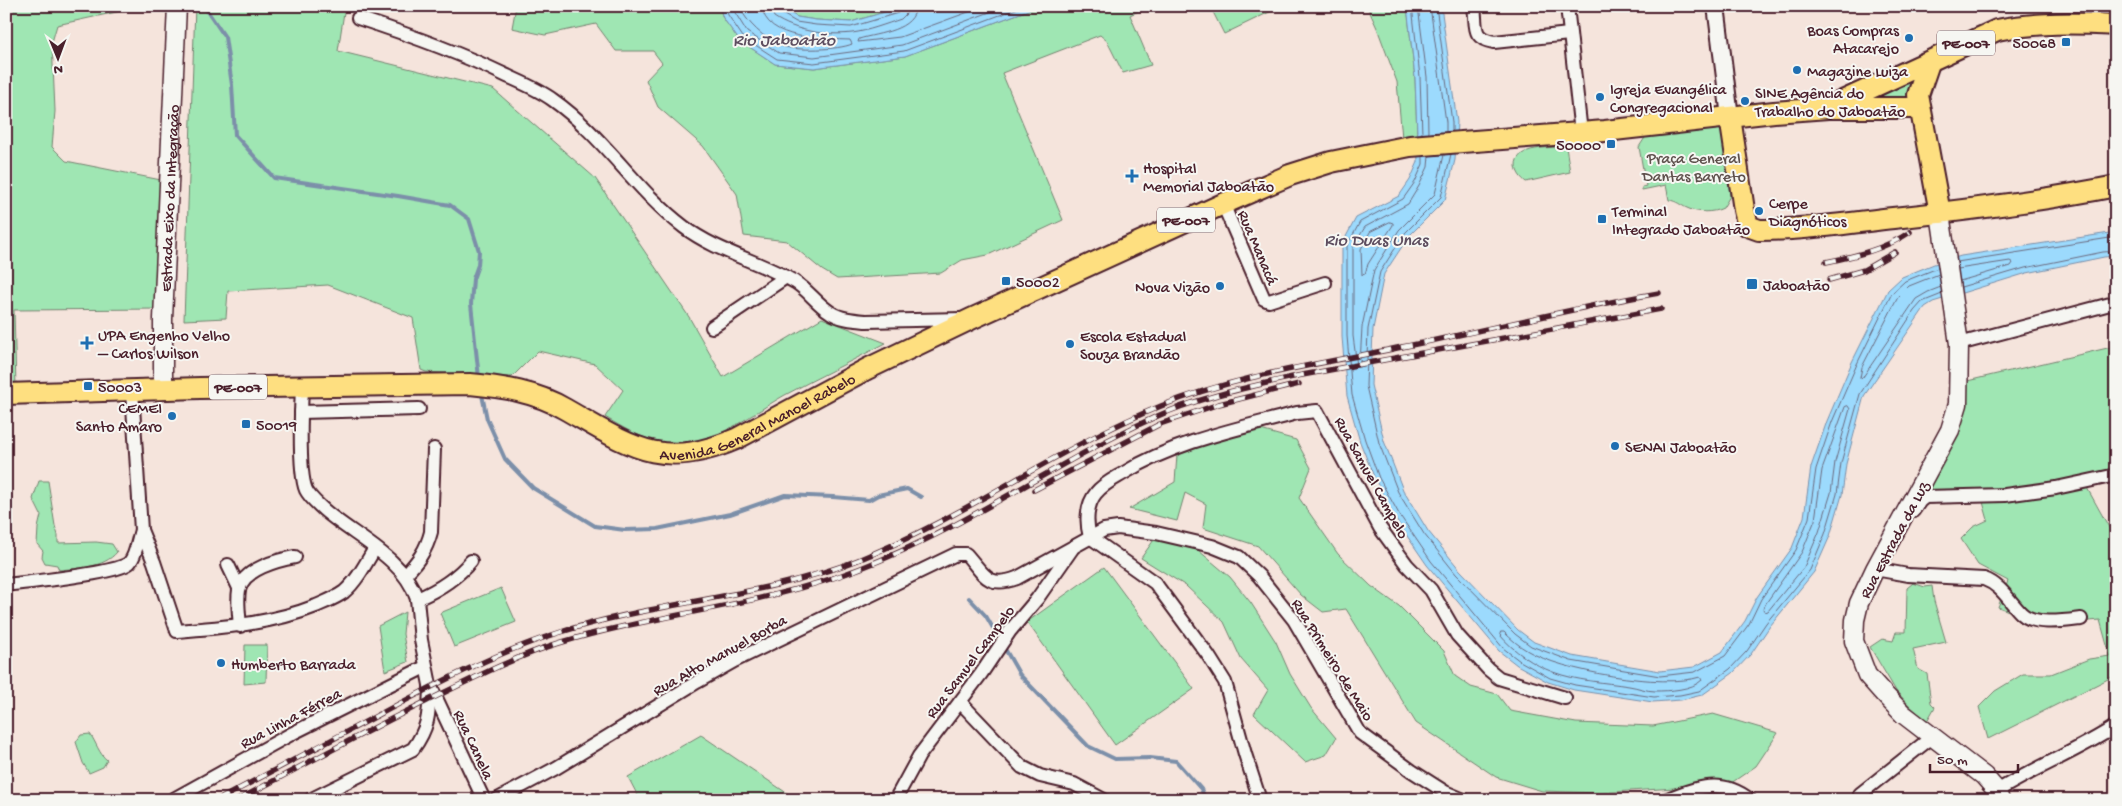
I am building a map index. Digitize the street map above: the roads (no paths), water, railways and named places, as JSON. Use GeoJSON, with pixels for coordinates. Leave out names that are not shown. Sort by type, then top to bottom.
{"type":"FeatureCollection","features":[{"type":"Feature","properties":{"kind":"main road","name":"Estrada Eixo da Integração"},"geometry":{"type":"LineString","coordinates":[[164,389],[163,319],[177,11]]}},
{"type":"Feature","properties":{"kind":"main road","name":"PE-007"},"geometry":{"type":"LineString","coordinates":[[1828,108],[1929,63],[1983,36],[2020,25],[2044,23],[2116,25]]}},
{"type":"Feature","properties":{"kind":"main road"},"geometry":{"type":"LineString","coordinates":[[1929,63],[1919,88],[1919,108],[1940,213]]}},
{"type":"Feature","properties":{"kind":"main road"},"geometry":{"type":"LineString","coordinates":[[1919,108],[1828,108],[1730,117],[1748,226],[1766,230],[1940,213],[2116,186]]}},
{"type":"Feature","properties":{"kind":"main road","name":"PE-007"},"geometry":{"type":"LineString","coordinates":[[1582,133],[1730,117]]}},
{"type":"Feature","properties":{"kind":"main road","name":"Avenida General Manoel Rabelo"},"geometry":{"type":"LineString","coordinates":[[6,394],[164,389],[470,384],[501,387],[529,393],[637,448],[674,454],[693,453],[717,447],[736,439],[867,369],[971,319],[1223,204],[1306,169],[1352,156],[1410,146],[1582,133]]}},
{"type":"Feature","properties":{"kind":"main road","name":"Rua Estrada da Luz"},"geometry":{"type":"LineString","coordinates":[[1940,213],[1948,254],[1959,344],[1959,390],[1950,430],[1858,604],[1854,620],[1854,641],[1867,675],[1902,714],[1984,776],[1998,795]]}},
{"type":"Feature","properties":{"kind":"street"},"geometry":{"type":"LineString","coordinates":[[1474,6],[1477,32],[1479,38],[1483,40],[1494,42],[1569,34]]}},
{"type":"Feature","properties":{"kind":"street"},"geometry":{"type":"LineString","coordinates":[[1567,6],[1582,133]]}},
{"type":"Feature","properties":{"kind":"street"},"geometry":{"type":"LineString","coordinates":[[1716,6],[1730,117]]}},
{"type":"Feature","properties":{"kind":"street"},"geometry":{"type":"LineString","coordinates":[[358,18],[459,54],[528,85],[552,99],[576,117],[599,139],[650,196],[684,227],[703,240],[754,261],[798,284],[831,313],[850,320],[885,322],[971,319]]}},
{"type":"Feature","properties":{"kind":"street","name":"Rua Manacá"},"geometry":{"type":"LineString","coordinates":[[1223,204],[1264,300],[1269,301],[1325,283]]}},
{"type":"Feature","properties":{"kind":"street"},"geometry":{"type":"LineString","coordinates":[[712,328],[786,277]]}},
{"type":"Feature","properties":{"kind":"street"},"geometry":{"type":"LineString","coordinates":[[1959,344],[2114,303]]}},
{"type":"Feature","properties":{"kind":"street"},"geometry":{"type":"LineString","coordinates":[[302,387],[302,466],[304,482],[309,495],[334,518],[375,548],[405,576],[414,589],[417,599],[425,667],[430,685],[429,717],[423,734],[413,748],[310,800]]}},
{"type":"Feature","properties":{"kind":"street"},"geometry":{"type":"LineString","coordinates":[[6,585],[91,574],[125,565],[132,559],[140,530],[132,391]]}},
{"type":"Feature","properties":{"kind":"street"},"geometry":{"type":"LineString","coordinates":[[301,412],[419,409]]}},
{"type":"Feature","properties":{"kind":"street","name":"Rua Samuel Campelo"},"geometry":{"type":"LineString","coordinates":[[1090,537],[1088,510],[1096,493],[1138,464],[1177,446],[1296,413],[1315,410],[1322,419],[1380,528],[1407,565],[1431,590],[1457,635],[1488,669],[1499,678],[1565,698]]}},
{"type":"Feature","properties":{"kind":"street"},"geometry":{"type":"LineString","coordinates":[[405,576],[422,557],[428,545],[431,532],[434,449]]}},
{"type":"Feature","properties":{"kind":"street"},"geometry":{"type":"LineString","coordinates":[[1902,520],[1910,517],[1920,501],[1925,497],[2005,495],[2056,488],[2116,475]]}},
{"type":"Feature","properties":{"kind":"street","name":"Rua Primeiro de Maio"},"geometry":{"type":"LineString","coordinates":[[966,554],[990,580],[1004,583],[1017,578],[1090,537],[1110,528],[1135,529],[1212,546],[1240,557],[1259,576],[1294,620],[1360,733],[1412,771],[1445,792],[1464,800]]}},
{"type":"Feature","properties":{"kind":"street"},"geometry":{"type":"LineString","coordinates":[[140,530],[154,562],[177,631],[240,626],[274,620],[301,612],[344,592],[356,579],[375,548]]}},
{"type":"Feature","properties":{"kind":"street"},"geometry":{"type":"LineString","coordinates":[[1090,537],[1155,583],[1208,655],[1225,682],[1242,746],[1260,800]]}},
{"type":"Feature","properties":{"kind":"street","name":"Rua Samuel Campelo"},"geometry":{"type":"LineString","coordinates":[[895,800],[919,756],[1075,546]]}},
{"type":"Feature","properties":{"kind":"street","name":"Rua Alto Manuel Borba"},"geometry":{"type":"LineString","coordinates":[[496,800],[563,764],[734,661],[952,556],[966,554]]}},
{"type":"Feature","properties":{"kind":"street"},"geometry":{"type":"LineString","coordinates":[[239,588],[246,578],[264,565],[277,560],[295,557]]}},
{"type":"Feature","properties":{"kind":"street"},"geometry":{"type":"LineString","coordinates":[[417,599],[445,585],[463,571],[471,561]]}},
{"type":"Feature","properties":{"kind":"street"},"geometry":{"type":"LineString","coordinates":[[228,565],[239,588],[240,626]]}},
{"type":"Feature","properties":{"kind":"street"},"geometry":{"type":"LineString","coordinates":[[1875,569],[1908,575],[1984,579],[1995,585],[2026,616],[2054,622],[2081,620]]}},
{"type":"Feature","properties":{"kind":"street","name":"Rua Linha Férrea"},"geometry":{"type":"LineString","coordinates":[[172,800],[292,734],[425,667]]}},
{"type":"Feature","properties":{"kind":"street","name":"Rua Canela"},"geometry":{"type":"LineString","coordinates":[[430,685],[484,800]]}},
{"type":"Feature","properties":{"kind":"street"},"geometry":{"type":"LineString","coordinates":[[960,702],[1022,766],[1040,776],[1074,784],[1104,800]]}},
{"type":"Feature","properties":{"kind":"street"},"geometry":{"type":"LineString","coordinates":[[1998,795],[2026,774],[2076,750],[2116,726]]}},
{"type":"Feature","properties":{"kind":"street"},"geometry":{"type":"LineString","coordinates":[[1860,794],[1932,737]]}},
{"type":"Feature","properties":{"kind":"street"},"geometry":{"type":"LineString","coordinates":[[1665,800],[1711,787],[1729,787],[1747,798]]}},
{"type":"Feature","properties":{"kind":"water","name":"Rio Jaboatão"},"geometry":{"type":"Polygon","coordinates":[[[719,6],[778,6],[797,17],[851,22],[905,6],[1039,6],[905,56],[814,68],[775,64],[739,40],[723,18],[719,6]]]}},
{"type":"Feature","properties":{"kind":"water","name":"Rio Duas Unas"},"geometry":{"type":"Polygon","coordinates":[[[1407,6],[1441,6],[1457,122],[1455,160],[1445,200],[1409,236],[1384,274],[1373,329],[1371,385],[1384,441],[1403,490],[1428,531],[1460,570],[1518,630],[1534,642],[1572,656],[1660,671],[1694,667],[1722,652],[1745,621],[1757,597],[1792,548],[1804,517],[1811,467],[1827,421],[1852,362],[1888,290],[1902,277],[1934,264],[1961,256],[2116,232],[2116,256],[2027,273],[1933,302],[1925,307],[1864,396],[1846,464],[1842,495],[1830,536],[1814,572],[1770,626],[1751,654],[1733,673],[1702,695],[1681,700],[1653,702],[1574,690],[1548,682],[1517,665],[1499,651],[1427,565],[1394,517],[1375,479],[1360,442],[1347,396],[1342,337],[1342,244],[1356,218],[1399,196],[1410,180],[1418,162],[1415,78],[1407,6]]]}},
{"type":"Feature","properties":{"kind":"waterway"},"geometry":{"type":"LineString","coordinates":[[204,6],[225,37],[232,85],[235,135],[274,178],[450,205],[469,219],[479,251],[478,265],[473,279],[471,304],[479,378]]}},
{"type":"Feature","properties":{"kind":"waterway"},"geometry":{"type":"LineString","coordinates":[[481,390],[487,419],[505,459],[533,488],[595,526],[625,530],[657,529],[730,514],[785,495],[869,500],[878,495],[907,489],[921,497]]}},
{"type":"Feature","properties":{"kind":"waterway"},"geometry":{"type":"LineString","coordinates":[[969,598],[986,616],[1020,675],[1088,746],[1115,759],[1150,758],[1176,761],[1201,789],[1206,800]]}},
{"type":"Feature","properties":{"kind":"railway"},"geometry":{"type":"LineString","coordinates":[[1826,262],[1870,251],[1891,243],[1910,232]]}},
{"type":"Feature","properties":{"kind":"railway"},"geometry":{"type":"LineString","coordinates":[[1829,280],[1864,270],[1895,252]]}},
{"type":"Feature","properties":{"kind":"railway"},"geometry":{"type":"LineString","coordinates":[[218,800],[485,661],[533,641],[595,622],[785,583],[822,573],[858,560],[935,524],[1122,423],[1190,395],[1280,371],[1659,293]]}},
{"type":"Feature","properties":{"kind":"railway"},"geometry":{"type":"LineString","coordinates":[[238,800],[427,701],[525,655],[559,643],[597,633],[787,592],[861,568],[899,552],[973,515],[1116,436],[1188,404],[1224,393],[1297,376],[1661,309]]}},
{"type":"Feature","properties":{"kind":"railway"},"geometry":{"type":"LineString","coordinates":[[1034,490],[1160,424],[1219,404],[1299,384]]}},
{"type":"Feature","properties":{"kind":"place","name":"Boas Compras Atacarejo"},"geometry":{"type":"Point","coordinates":[1909,38]}},
{"type":"Feature","properties":{"kind":"place","name":"50068"},"geometry":{"type":"Point","coordinates":[2066,42]}},
{"type":"Feature","properties":{"kind":"place","name":"Magazine Luiza"},"geometry":{"type":"Point","coordinates":[1797,70]}},
{"type":"Feature","properties":{"kind":"place","name":"Igreja Evangélica Congregacional"},"geometry":{"type":"Point","coordinates":[1600,97]}},
{"type":"Feature","properties":{"kind":"place","name":"SINE Agência do Trabalho do Jaboatão"},"geometry":{"type":"Point","coordinates":[1745,101]}},
{"type":"Feature","properties":{"kind":"place","name":"50000"},"geometry":{"type":"Point","coordinates":[1611,144]}},
{"type":"Feature","properties":{"kind":"place","name":"Hospital Memorial Jaboatão"},"geometry":{"type":"Point","coordinates":[1132,176]}},
{"type":"Feature","properties":{"kind":"place","name":"Cerpe Diagnóticos"},"geometry":{"type":"Point","coordinates":[1759,211]}},
{"type":"Feature","properties":{"kind":"place","name":"Terminal Integrado Jaboatão"},"geometry":{"type":"Point","coordinates":[1602,219]}},
{"type":"Feature","properties":{"kind":"place","name":"50002"},"geometry":{"type":"Point","coordinates":[1006,281]}},
{"type":"Feature","properties":{"kind":"place","name":"Jaboatão"},"geometry":{"type":"Point","coordinates":[1752,284]}},
{"type":"Feature","properties":{"kind":"place","name":"Nova Vizão"},"geometry":{"type":"Point","coordinates":[1220,286]}},
{"type":"Feature","properties":{"kind":"place","name":"UPA Engenho Velho – Carlos Wilson"},"geometry":{"type":"Point","coordinates":[87,343]}},
{"type":"Feature","properties":{"kind":"place","name":"Escola Estadual Souza Brandão"},"geometry":{"type":"Point","coordinates":[1070,344]}},
{"type":"Feature","properties":{"kind":"place","name":"50003"},"geometry":{"type":"Point","coordinates":[88,386]}},
{"type":"Feature","properties":{"kind":"place","name":"CEMEI Santo Amaro"},"geometry":{"type":"Point","coordinates":[172,416]}},
{"type":"Feature","properties":{"kind":"place","name":"50019"},"geometry":{"type":"Point","coordinates":[246,424]}},
{"type":"Feature","properties":{"kind":"place","name":"SENAI Jaboatão"},"geometry":{"type":"Point","coordinates":[1615,446]}},
{"type":"Feature","properties":{"kind":"place","name":"Humberto Barrada"},"geometry":{"type":"Point","coordinates":[221,663]}},
{"type":"Feature","properties":{"kind":"park label","name":"Praça General Dantas Barreto"},"geometry":{"type":"Point","coordinates":[1694,166]}}]}
